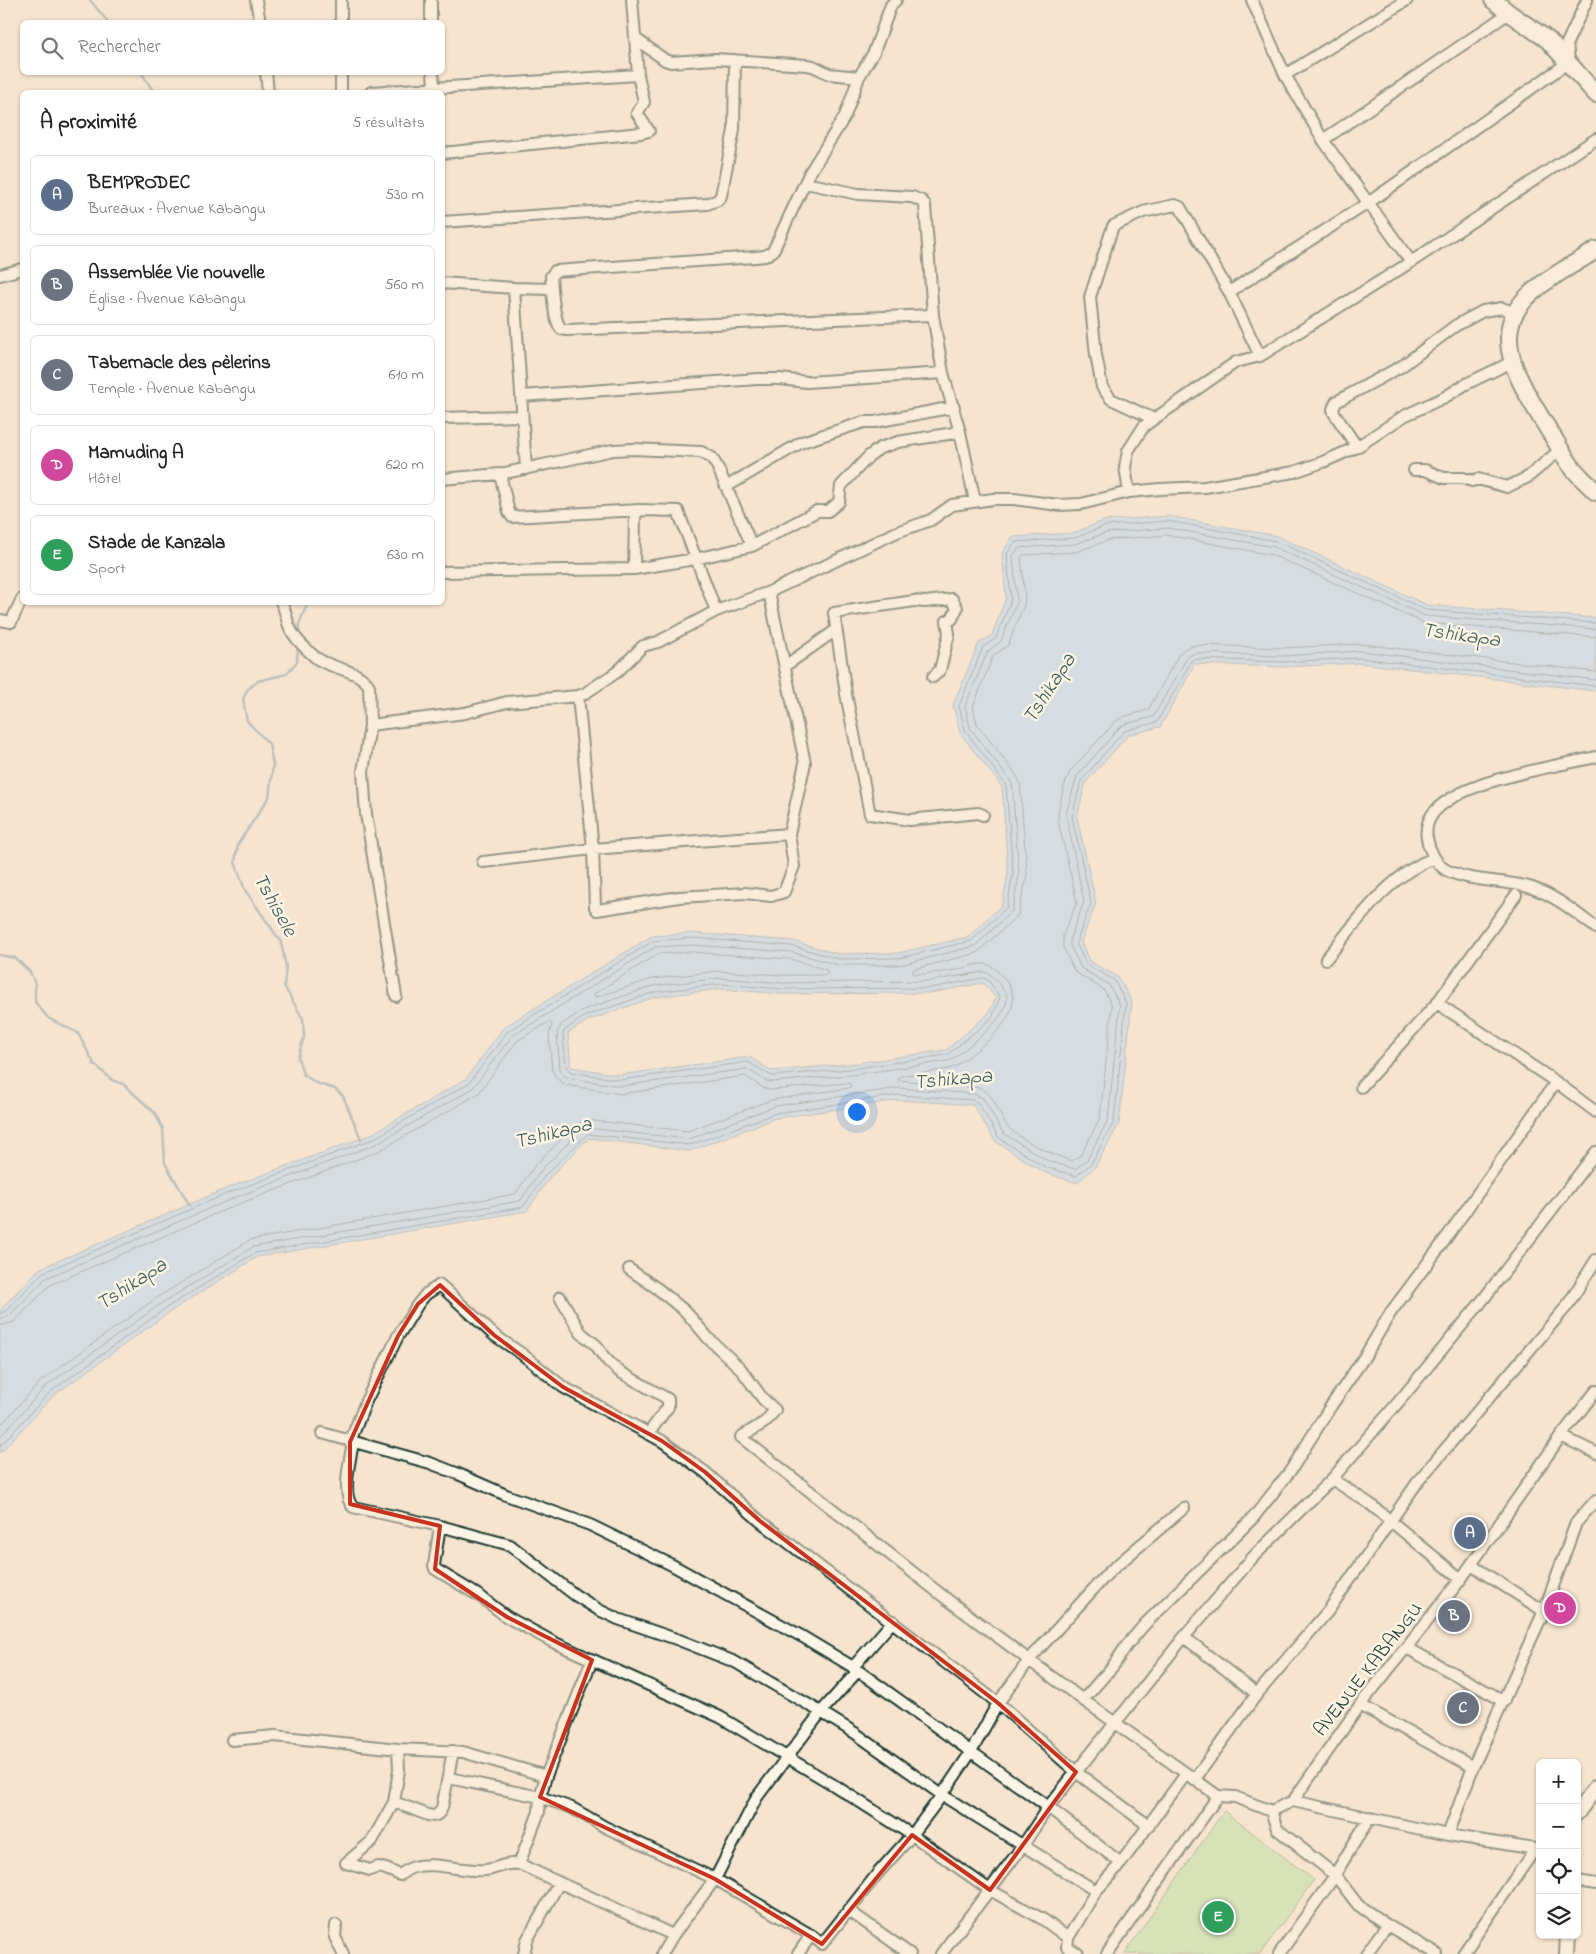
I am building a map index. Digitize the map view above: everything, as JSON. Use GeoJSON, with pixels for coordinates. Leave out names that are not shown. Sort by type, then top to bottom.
{"type":"FeatureCollection","features":[{"type":"Feature","properties":{"kind":"highway"},"geometry":{"type":"LineString","coordinates":[[1494,0],[1508,13],[1548,40],[1596,94]]}},
{"type":"Feature","properties":{"kind":"highway"},"geometry":{"type":"LineString","coordinates":[[1596,250],[1531,292],[1515,313],[1510,327],[1512,362],[1520,383],[1573,468],[1596,492]]}},
{"type":"Feature","properties":{"kind":"main road"},"geometry":{"type":"LineString","coordinates":[[1581,1807],[1596,1786]]}},
{"type":"Feature","properties":{"kind":"main road"},"geometry":{"type":"LineString","coordinates":[[1567,1954],[1568,1939]]}},
{"type":"Feature","properties":{"kind":"street"},"geometry":{"type":"LineString","coordinates":[[256,0],[260,20]]}},
{"type":"Feature","properties":{"kind":"street"},"geometry":{"type":"LineString","coordinates":[[341,0],[341,20]]}},
{"type":"Feature","properties":{"kind":"street"},"geometry":{"type":"LineString","coordinates":[[431,20],[430,0],[438,0]]}},
{"type":"Feature","properties":{"kind":"street"},"geometry":{"type":"LineString","coordinates":[[445,153],[648,131],[637,113],[644,102],[638,74],[632,0]]}},
{"type":"Feature","properties":{"kind":"street"},"geometry":{"type":"LineString","coordinates":[[896,0],[891,5],[874,52],[859,77],[846,116],[806,183],[773,251],[765,256],[555,271],[551,276],[552,289],[558,324],[561,329],[567,330],[933,315]]}},
{"type":"Feature","properties":{"kind":"street"},"geometry":{"type":"LineString","coordinates":[[1252,0],[1285,75],[1323,140],[1410,262]]}},
{"type":"Feature","properties":{"kind":"street"},"geometry":{"type":"LineString","coordinates":[[1285,75],[1407,0]]}},
{"type":"Feature","properties":{"kind":"street"},"geometry":{"type":"LineString","coordinates":[[1229,292],[1368,204],[1568,62],[1567,43],[1587,0]]}},
{"type":"Feature","properties":{"kind":"street"},"geometry":{"type":"LineString","coordinates":[[1323,140],[1508,13]]}},
{"type":"Feature","properties":{"kind":"street"},"geometry":{"type":"LineString","coordinates":[[636,39],[665,60],[671,62],[716,59],[808,65],[829,74],[859,77]]}},
{"type":"Feature","properties":{"kind":"street"},"geometry":{"type":"LineString","coordinates":[[445,222],[707,204],[718,200],[721,196],[734,130],[735,60]]}},
{"type":"Feature","properties":{"kind":"street"},"geometry":{"type":"LineString","coordinates":[[396,90],[638,74]]}},
{"type":"Feature","properties":{"kind":"street"},"geometry":{"type":"LineString","coordinates":[[266,75],[268,90]]}},
{"type":"Feature","properties":{"kind":"street"},"geometry":{"type":"LineString","coordinates":[[341,75],[341,90]]}},
{"type":"Feature","properties":{"kind":"street"},"geometry":{"type":"LineString","coordinates":[[433,75],[434,87]]}},
{"type":"Feature","properties":{"kind":"street"},"geometry":{"type":"LineString","coordinates":[[1129,492],[1125,467],[1128,451],[1144,426],[1236,362],[1260,356],[1410,262],[1596,139]]}},
{"type":"Feature","properties":{"kind":"street"},"geometry":{"type":"LineString","coordinates":[[806,183],[858,194],[912,197],[922,201],[925,205],[933,315],[943,373],[954,407],[975,501]]}},
{"type":"Feature","properties":{"kind":"street"},"geometry":{"type":"LineString","coordinates":[[1154,419],[1111,399],[1102,387],[1096,355],[1090,297],[1113,226],[1143,212],[1175,205],[1180,208],[1229,292],[1260,356]]}},
{"type":"Feature","properties":{"kind":"street"},"geometry":{"type":"LineString","coordinates":[[0,275],[20,270]]}},
{"type":"Feature","properties":{"kind":"street"},"geometry":{"type":"LineString","coordinates":[[445,283],[552,289]]}},
{"type":"Feature","properties":{"kind":"street"},"geometry":{"type":"LineString","coordinates":[[514,288],[521,416],[526,468]]}},
{"type":"Feature","properties":{"kind":"street"},"geometry":{"type":"LineString","coordinates":[[1357,447],[1334,413],[1333,409],[1336,402],[1402,366],[1455,326],[1483,311],[1502,308],[1515,313]]}},
{"type":"Feature","properties":{"kind":"street"},"geometry":{"type":"LineString","coordinates":[[370,725],[465,713],[507,702],[578,696],[598,686],[617,672],[643,646],[658,642],[716,611],[770,592],[897,532],[931,520],[952,505],[975,501],[1014,499],[1058,504],[1081,504],[1129,492],[1205,488],[1294,472],[1357,447],[1404,416],[1512,362]]}},
{"type":"Feature","properties":{"kind":"street"},"geometry":{"type":"LineString","coordinates":[[520,396],[758,379],[807,382],[943,373]]}},
{"type":"Feature","properties":{"kind":"street"},"geometry":{"type":"LineString","coordinates":[[726,487],[802,442],[864,422],[875,422],[954,407]]}},
{"type":"Feature","properties":{"kind":"street"},"geometry":{"type":"LineString","coordinates":[[445,418],[521,416]]}},
{"type":"Feature","properties":{"kind":"street"},"geometry":{"type":"LineString","coordinates":[[445,572],[634,569],[695,560],[752,546],[817,511],[828,511],[839,502],[841,486],[869,456],[880,448],[898,442],[960,432]]}},
{"type":"Feature","properties":{"kind":"street"},"geometry":{"type":"LineString","coordinates":[[1414,470],[1425,470],[1444,478],[1463,478],[1472,481],[1478,479],[1507,487],[1528,477],[1561,449]]}},
{"type":"Feature","properties":{"kind":"street"},"geometry":{"type":"LineString","coordinates":[[445,479],[500,474],[613,450],[701,452],[712,458],[752,546]]}},
{"type":"Feature","properties":{"kind":"street"},"geometry":{"type":"LineString","coordinates":[[500,474],[509,512],[512,516],[639,510],[678,511],[695,560],[716,611]]}},
{"type":"Feature","properties":{"kind":"street"},"geometry":{"type":"LineString","coordinates":[[634,569],[635,516],[639,510]]}},
{"type":"Feature","properties":{"kind":"street"},"geometry":{"type":"LineString","coordinates":[[578,696],[593,849],[595,907],[597,910],[673,898],[746,893],[771,896],[784,892],[794,866],[789,834],[806,763],[770,592]]}},
{"type":"Feature","properties":{"kind":"street"},"geometry":{"type":"LineString","coordinates":[[933,676],[940,670],[948,634],[947,621],[952,619],[957,608],[952,600],[914,602],[834,613],[846,694],[870,814],[910,820],[982,815]]}},
{"type":"Feature","properties":{"kind":"street"},"geometry":{"type":"LineString","coordinates":[[0,620],[11,622],[20,603]]}},
{"type":"Feature","properties":{"kind":"street"},"geometry":{"type":"LineString","coordinates":[[280,605],[290,630],[316,658],[327,665],[354,674],[367,682],[369,686],[370,725],[363,772],[366,814],[396,996]]}},
{"type":"Feature","properties":{"kind":"street"},"geometry":{"type":"LineString","coordinates":[[785,666],[836,630]]}},
{"type":"Feature","properties":{"kind":"street"},"geometry":{"type":"LineString","coordinates":[[1596,757],[1509,777],[1462,792],[1438,808],[1427,822],[1427,839],[1434,858],[1444,869],[1459,875],[1531,888],[1549,895],[1596,928]]}},
{"type":"Feature","properties":{"kind":"street"},"geometry":{"type":"LineString","coordinates":[[483,862],[593,849],[789,834]]}},
{"type":"Feature","properties":{"kind":"street"},"geometry":{"type":"LineString","coordinates":[[1326,959],[1382,893],[1418,864],[1434,858]]}},
{"type":"Feature","properties":{"kind":"street"},"geometry":{"type":"LineString","coordinates":[[1361,1087],[1437,1003],[1516,895]]}},
{"type":"Feature","properties":{"kind":"street"},"geometry":{"type":"LineString","coordinates":[[1437,1003],[1556,1082],[1596,1112]]}},
{"type":"Feature","properties":{"kind":"street"},"geometry":{"type":"LineString","coordinates":[[1082,1700],[1113,1666],[1126,1645],[1145,1624],[1253,1518],[1291,1470],[1329,1409],[1366,1356],[1391,1312],[1442,1244],[1556,1082]]}},
{"type":"Feature","properties":{"kind":"street"},"geometry":{"type":"LineString","coordinates":[[941,1954],[1022,1847],[1048,1807],[1114,1722],[1254,1556],[1332,1479],[1482,1301],[1581,1169],[1596,1152]]}},
{"type":"Feature","properties":{"kind":"street"},"geometry":{"type":"LineString","coordinates":[[1066,1946],[1096,1891],[1121,1863],[1257,1694],[1328,1611],[1419,1480],[1566,1306],[1596,1260]]}},
{"type":"Feature","properties":{"kind":"street"},"geometry":{"type":"LineString","coordinates":[[629,1269],[686,1312],[740,1368],[763,1399],[774,1410],[765,1422],[741,1437],[882,1549],[1082,1700],[1218,1796],[1235,1797],[1270,1811],[1293,1801],[1448,1836],[1536,1849]]}},
{"type":"Feature","properties":{"kind":"street"},"geometry":{"type":"LineString","coordinates":[[1096,1891],[1022,1847],[942,1795],[855,1733],[736,1662],[618,1619],[599,1610],[575,1595],[510,1545],[350,1504],[348,1498],[348,1469],[351,1442],[366,1401],[398,1336],[426,1294],[440,1286],[494,1335],[563,1386],[662,1441],[705,1472],[760,1521],[998,1703],[1076,1772],[1149,1826]]}},
{"type":"Feature","properties":{"kind":"street"},"geometry":{"type":"LineString","coordinates":[[560,1297],[581,1333],[596,1345],[612,1365],[620,1372],[668,1399],[668,1407],[648,1434]]}},
{"type":"Feature","properties":{"kind":"street","name":"AVENUE KABANGU"},"geometry":{"type":"LineString","coordinates":[[1293,1801],[1360,1705],[1461,1579],[1561,1436],[1596,1391]]}},
{"type":"Feature","properties":{"kind":"street"},"geometry":{"type":"LineString","coordinates":[[322,1433],[430,1463],[506,1496],[590,1525],[672,1565],[803,1637],[853,1667],[1048,1807],[1121,1863]]}},
{"type":"Feature","properties":{"kind":"street"},"geometry":{"type":"LineString","coordinates":[[1561,1436],[1596,1453]]}},
{"type":"Feature","properties":{"kind":"street"},"geometry":{"type":"LineString","coordinates":[[1332,1479],[1370,1504],[1461,1579]]}},
{"type":"Feature","properties":{"kind":"street"},"geometry":{"type":"LineString","coordinates":[[1448,1836],[1473,1767],[1544,1611],[1576,1523],[1596,1500]]}},
{"type":"Feature","properties":{"kind":"street"},"geometry":{"type":"LineString","coordinates":[[449,1778],[540,1797],[572,1808],[605,1827],[715,1879],[811,1935],[822,1944],[878,1872],[912,1835],[942,1795],[971,1752],[998,1703],[1029,1660],[1109,1572],[1184,1508]]}},
{"type":"Feature","properties":{"kind":"street"},"geometry":{"type":"LineString","coordinates":[[440,1526],[435,1569],[481,1597],[506,1617],[592,1660],[720,1717],[788,1757],[912,1835],[990,1890],[1044,1920],[1066,1946],[1078,1954]]}},
{"type":"Feature","properties":{"kind":"street"},"geometry":{"type":"LineString","coordinates":[[1471,1564],[1544,1611]]}},
{"type":"Feature","properties":{"kind":"street"},"geometry":{"type":"LineString","coordinates":[[853,1667],[893,1621]]}},
{"type":"Feature","properties":{"kind":"street"},"geometry":{"type":"LineString","coordinates":[[1184,1637],[1257,1694]]}},
{"type":"Feature","properties":{"kind":"street"},"geometry":{"type":"LineString","coordinates":[[1407,1648],[1504,1701]]}},
{"type":"Feature","properties":{"kind":"street"},"geometry":{"type":"LineString","coordinates":[[519,1864],[539,1812],[540,1797],[546,1776],[592,1660]]}},
{"type":"Feature","properties":{"kind":"street"},"geometry":{"type":"LineString","coordinates":[[662,1954],[673,1935],[715,1879],[757,1797],[821,1712],[856,1673],[853,1667]]}},
{"type":"Feature","properties":{"kind":"street"},"geometry":{"type":"LineString","coordinates":[[1360,1705],[1473,1767]]}},
{"type":"Feature","properties":{"kind":"street"},"geometry":{"type":"LineString","coordinates":[[232,1740],[275,1736],[398,1749],[453,1751],[480,1756],[546,1776]]}},
{"type":"Feature","properties":{"kind":"street"},"geometry":{"type":"LineString","coordinates":[[398,1749],[399,1770],[394,1802],[372,1841],[346,1862],[370,1870],[386,1869],[400,1875],[414,1867],[432,1866],[487,1870],[508,1863],[519,1864],[673,1935]]}},
{"type":"Feature","properties":{"kind":"street"},"geometry":{"type":"LineString","coordinates":[[394,1802],[434,1817],[438,1815],[442,1808],[453,1751]]}},
{"type":"Feature","properties":{"kind":"street"},"geometry":{"type":"LineString","coordinates":[[1107,1954],[1218,1796]]}},
{"type":"Feature","properties":{"kind":"street"},"geometry":{"type":"LineString","coordinates":[[1270,1811],[1277,1829],[1334,1875],[1358,1904],[1387,1925],[1437,1954]]}},
{"type":"Feature","properties":{"kind":"street"},"geometry":{"type":"LineString","coordinates":[[1279,1954],[1334,1875],[1370,1817]]}},
{"type":"Feature","properties":{"kind":"street"},"geometry":{"type":"LineString","coordinates":[[1463,1954],[1536,1850]]}},
{"type":"Feature","properties":{"kind":"street"},"geometry":{"type":"LineString","coordinates":[[1581,1882],[1596,1884]]}},
{"type":"Feature","properties":{"kind":"street"},"geometry":{"type":"LineString","coordinates":[[524,1954],[527,1940],[559,1884]]}},
{"type":"Feature","properties":{"kind":"street"},"geometry":{"type":"LineString","coordinates":[[848,1910],[910,1954]]}},
{"type":"Feature","properties":{"kind":"street"},"geometry":{"type":"LineString","coordinates":[[336,1925],[334,1937],[343,1954]]}},
{"type":"Feature","properties":{"kind":"street"},"geometry":{"type":"LineString","coordinates":[[1366,1954],[1387,1925]]}},
{"type":"Feature","properties":{"kind":"street"},"geometry":{"type":"LineString","coordinates":[[798,1954],[811,1935]]}},
{"type":"Feature","properties":{"kind":"highlighted area"},"geometry":{"type":"Polygon","coordinates":[[[440,1285],[494,1335],[563,1387],[662,1441],[705,1472],[760,1521],[998,1703],[1076,1772],[990,1890],[912,1835],[822,1944],[715,1879],[540,1797],[592,1660],[507,1617],[435,1569],[440,1526],[350,1504],[350,1442],[398,1336],[418,1304],[440,1285]]]}},
{"type":"Feature","properties":{"kind":"green space"},"geometry":{"type":"Polygon","coordinates":[[[1224,1811],[1314,1880],[1260,1954],[1124,1954],[1224,1811]]]}},
{"type":"Feature","properties":{"kind":"water","name":"Tshikapa"},"geometry":{"type":"Polygon","coordinates":[[[1168,516],[1277,536],[1427,605],[1596,618],[1596,691],[1360,663],[1283,667],[1195,664],[1160,727],[1128,735],[1086,782],[1077,817],[1096,903],[1081,942],[1089,961],[1118,977],[1132,1002],[1119,1124],[1095,1167],[1077,1183],[1043,1172],[995,1141],[973,1105],[900,1100],[776,1118],[690,1151],[589,1138],[550,1177],[527,1211],[257,1257],[168,1313],[53,1396],[0,1453],[0,1310],[39,1269],[230,1187],[370,1135],[466,1079],[504,1027],[652,936],[692,933],[793,941],[838,954],[898,953],[968,937],[1002,905],[1008,874],[1002,787],[960,733],[953,705],[979,643],[992,635],[1006,598],[1002,553],[1012,537],[1074,533],[1103,521],[1168,516]],[[983,983],[930,993],[782,994],[720,989],[655,997],[587,1021],[568,1033],[571,1067],[619,1075],[750,1057],[771,1071],[850,1064],[946,1050],[988,1014],[996,998],[983,983]]]}},
{"type":"Feature","properties":{"kind":"waterway","name":"Tshisele"},"geometry":{"type":"LineString","coordinates":[[90,0],[106,20]]}},
{"type":"Feature","properties":{"kind":"waterway","name":"Tshisele"},"geometry":{"type":"LineString","coordinates":[[143,75],[153,90]]}},
{"type":"Feature","properties":{"kind":"waterway","name":"Tshisele"},"geometry":{"type":"LineString","coordinates":[[299,637],[299,624],[307,605]]}},
{"type":"Feature","properties":{"kind":"waterway","name":"Tshisele"},"geometry":{"type":"LineString","coordinates":[[298,645],[297,662],[286,674],[258,681],[247,690],[243,699],[247,721],[269,744],[273,764],[269,797],[238,844],[235,862],[245,890],[281,942],[286,967],[284,986],[303,1019],[304,1037],[298,1057],[303,1074],[316,1083],[335,1089],[343,1096],[361,1139]]}},
{"type":"Feature","properties":{"kind":"waterway"},"geometry":{"type":"LineString","coordinates":[[0,955],[15,958],[30,972],[35,984],[35,1002],[48,1018],[78,1033],[94,1064],[112,1080],[123,1084],[155,1113],[163,1129],[165,1163],[190,1206]]}},
{"type":"Feature","properties":{"kind":"place","name":"BEMPRODEC"},"geometry":{"type":"Point","coordinates":[1470,1533]}},
{"type":"Feature","properties":{"kind":"place","name":"Mamuding A"},"geometry":{"type":"Point","coordinates":[1560,1608]}},
{"type":"Feature","properties":{"kind":"place","name":"Assemblée Vie nouvelle"},"geometry":{"type":"Point","coordinates":[1454,1616]}},
{"type":"Feature","properties":{"kind":"place","name":"Tabernacle des pèlerins"},"geometry":{"type":"Point","coordinates":[1463,1708]}},
{"type":"Feature","properties":{"kind":"place","name":"Stade de Kanzala"},"geometry":{"type":"Point","coordinates":[1218,1917]}}]}
